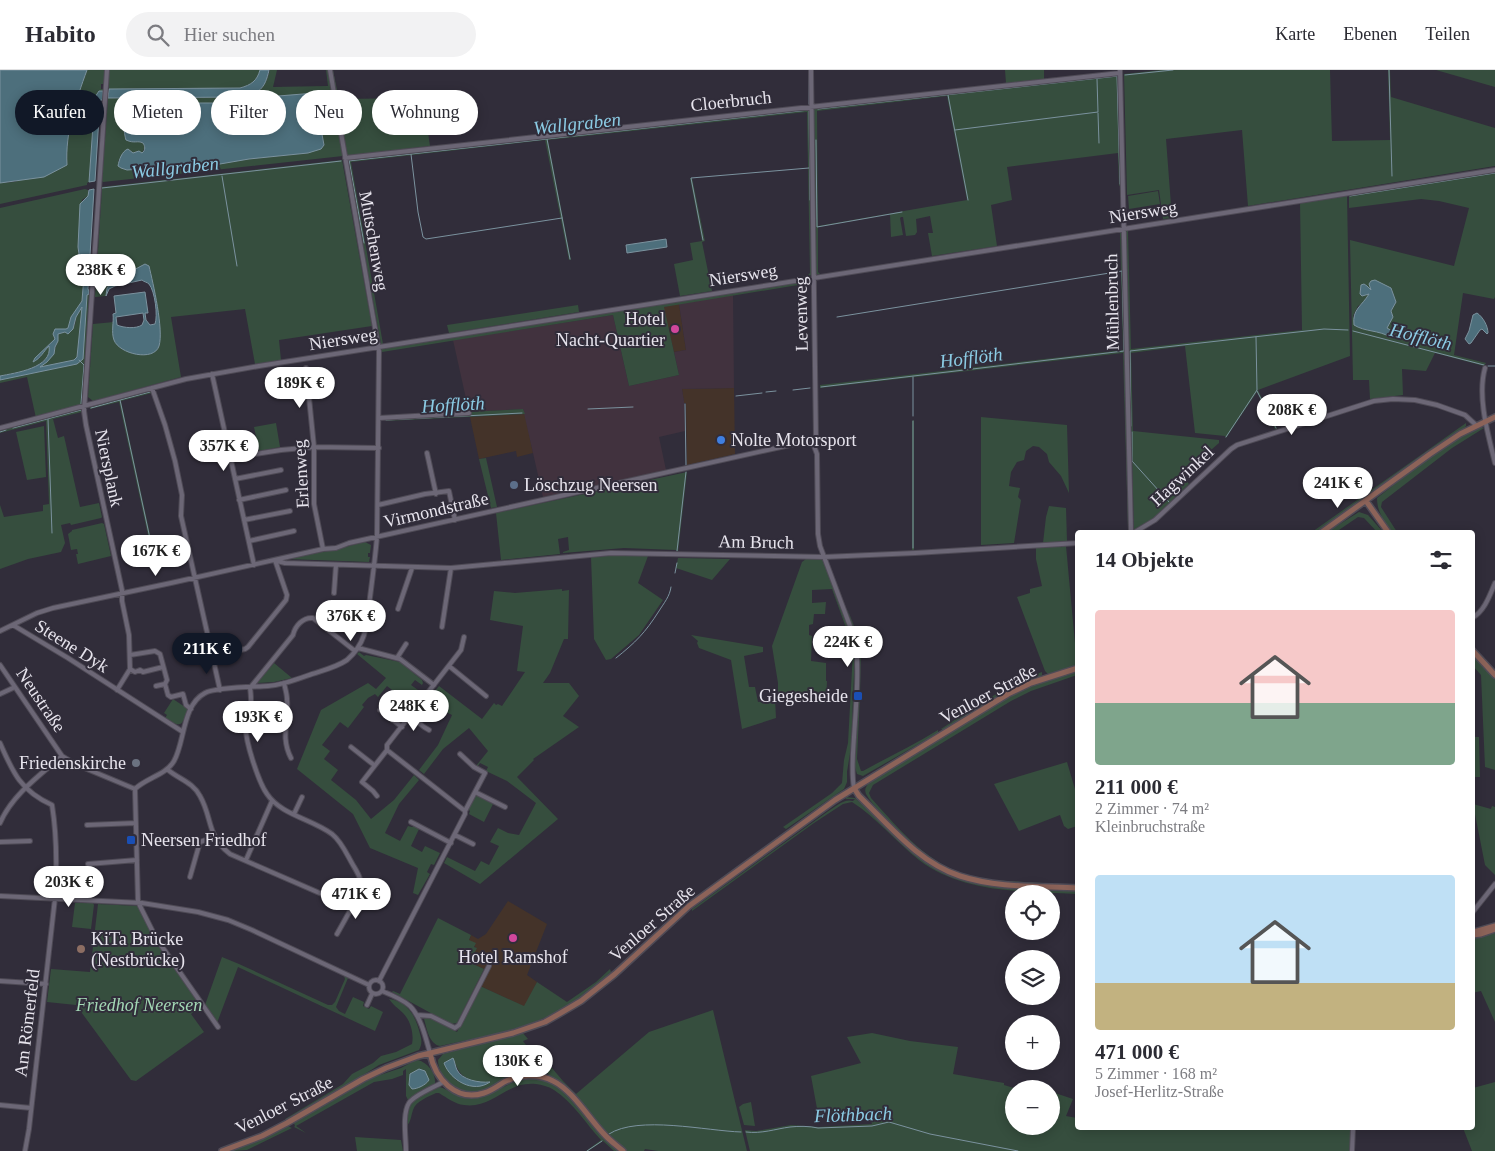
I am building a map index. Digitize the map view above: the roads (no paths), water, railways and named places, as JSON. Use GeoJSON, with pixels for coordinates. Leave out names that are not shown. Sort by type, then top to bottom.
{"type":"FeatureCollection","features":[{"type":"Feature","properties":{"kind":"main road"},"geometry":{"type":"LineString","coordinates":[[1325,530],[1460,434],[1495,417]]}},
{"type":"Feature","properties":{"kind":"main road"},"geometry":{"type":"LineString","coordinates":[[1366,501],[1387,530]]}},
{"type":"Feature","properties":{"kind":"main road"},"geometry":{"type":"LineString","coordinates":[[1475,653],[1495,675]]}},
{"type":"Feature","properties":{"kind":"main road","name":"Venloer Straße"},"geometry":{"type":"LineString","coordinates":[[222,1151],[270,1132],[363,1079],[410,1058],[521,1030],[545,1022],[581,1001],[615,974],[688,906],[835,800],[1008,694],[1032,683],[1075,669]]}},
{"type":"Feature","properties":{"kind":"main road"},"geometry":{"type":"LineString","coordinates":[[854,788],[859,796],[917,851],[952,873],[974,880],[1000,884],[1075,888]]}},
{"type":"Feature","properties":{"kind":"main road"},"geometry":{"type":"LineString","coordinates":[[1475,932],[1495,928]]}},
{"type":"Feature","properties":{"kind":"main road"},"geometry":{"type":"LineString","coordinates":[[430,1053],[436,1073],[449,1088],[459,1093],[477,1095],[487,1093],[515,1078],[544,1077],[564,1088],[604,1135],[623,1151]]}},
{"type":"Feature","properties":{"kind":"street","name":"Niersplank"},"geometry":{"type":"LineString","coordinates":[[107,70],[84,407],[86,425],[122,593]]}},
{"type":"Feature","properties":{"kind":"street","name":"Mutschenweg"},"geometry":{"type":"LineString","coordinates":[[330,70],[378,347],[379,448],[377,537],[364,635],[357,650]]}},
{"type":"Feature","properties":{"kind":"street","name":"Levenweg"},"geometry":{"type":"LineString","coordinates":[[811,70],[816,440],[814,446],[817,454],[818,534],[824,557]]}},
{"type":"Feature","properties":{"kind":"street","name":"Cloerbruch"},"geometry":{"type":"LineString","coordinates":[[345,158],[1120,71]]}},
{"type":"Feature","properties":{"kind":"street","name":"Mühlenbruch"},"geometry":{"type":"LineString","coordinates":[[1120,71],[1131,530]]}},
{"type":"Feature","properties":{"kind":"street","name":"Niersweg"},"geometry":{"type":"LineString","coordinates":[[0,428],[212,374],[1495,170]]}},
{"type":"Feature","properties":{"kind":"street","name":"Erlenweg"},"geometry":{"type":"LineString","coordinates":[[306,368],[314,447],[314,504],[323,549]]}},
{"type":"Feature","properties":{"kind":"street"},"geometry":{"type":"LineString","coordinates":[[1485,368],[1482,393],[1495,464]]}},
{"type":"Feature","properties":{"kind":"street"},"geometry":{"type":"LineString","coordinates":[[212,374],[254,565]]}},
{"type":"Feature","properties":{"kind":"street"},"geometry":{"type":"LineString","coordinates":[[152,388],[175,461],[182,495],[181,516],[220,690]]}},
{"type":"Feature","properties":{"kind":"street","name":"Hagwinkel"},"geometry":{"type":"LineString","coordinates":[[1138,530],[1155,520],[1237,445],[1342,410],[1374,401],[1392,399],[1415,400],[1437,405],[1465,415],[1477,426]]}},
{"type":"Feature","properties":{"kind":"street"},"geometry":{"type":"LineString","coordinates":[[379,418],[469,413]]}},
{"type":"Feature","properties":{"kind":"street","name":"Virmondstraße"},"geometry":{"type":"LineString","coordinates":[[0,631],[45,610],[323,549],[338,548],[349,543],[799,443],[806,442],[814,446]]}},
{"type":"Feature","properties":{"kind":"street"},"geometry":{"type":"LineString","coordinates":[[230,458],[314,447],[379,448]]}},
{"type":"Feature","properties":{"kind":"street"},"geometry":{"type":"LineString","coordinates":[[427,453],[436,494]]}},
{"type":"Feature","properties":{"kind":"street"},"geometry":{"type":"LineString","coordinates":[[235,479],[281,470]]}},
{"type":"Feature","properties":{"kind":"street"},"geometry":{"type":"LineString","coordinates":[[240,500],[286,490]]}},
{"type":"Feature","properties":{"kind":"street"},"geometry":{"type":"LineString","coordinates":[[378,504],[448,491],[456,520]]}},
{"type":"Feature","properties":{"kind":"street"},"geometry":{"type":"LineString","coordinates":[[244,520],[290,511]]}},
{"type":"Feature","properties":{"kind":"street"},"geometry":{"type":"LineString","coordinates":[[249,541],[294,531]]}},
{"type":"Feature","properties":{"kind":"street"},"geometry":{"type":"LineString","coordinates":[[854,788],[852,767],[858,654],[856,642],[824,557],[1075,543]]}},
{"type":"Feature","properties":{"kind":"street","name":"Am Bruch"},"geometry":{"type":"LineString","coordinates":[[275,560],[286,563],[451,568],[616,553],[824,557]]}},
{"type":"Feature","properties":{"kind":"street"},"geometry":{"type":"LineString","coordinates":[[212,656],[248,647],[286,600],[287,595],[275,560]]}},
{"type":"Feature","properties":{"kind":"street"},"geometry":{"type":"LineString","coordinates":[[334,593],[336,565]]}},
{"type":"Feature","properties":{"kind":"street"},"geometry":{"type":"LineString","coordinates":[[398,608],[412,568]]}},
{"type":"Feature","properties":{"kind":"street"},"geometry":{"type":"LineString","coordinates":[[442,627],[451,568]]}},
{"type":"Feature","properties":{"kind":"street"},"geometry":{"type":"LineString","coordinates":[[1475,617],[1479,615],[1495,583]]}},
{"type":"Feature","properties":{"kind":"street"},"geometry":{"type":"LineString","coordinates":[[122,593],[129,635],[130,669],[135,672],[140,670],[143,672],[163,667]]}},
{"type":"Feature","properties":{"kind":"street"},"geometry":{"type":"LineString","coordinates":[[167,769],[186,780],[198,792],[214,837],[226,850],[338,902],[344,902],[350,900],[358,892],[361,882],[360,876],[342,846],[334,835],[320,826],[272,801],[266,794],[260,781],[245,727],[251,702],[250,688],[303,620],[309,617],[357,650],[397,658],[434,685]]}},
{"type":"Feature","properties":{"kind":"street","name":"Steene Dyk"},"geometry":{"type":"LineString","coordinates":[[13,625],[183,732]]}},
{"type":"Feature","properties":{"kind":"street"},"geometry":{"type":"LineString","coordinates":[[377,796],[362,782],[387,750],[387,745],[461,650],[464,638]]}},
{"type":"Feature","properties":{"kind":"street"},"geometry":{"type":"LineString","coordinates":[[397,658],[406,644]]}},
{"type":"Feature","properties":{"kind":"street"},"geometry":{"type":"LineString","coordinates":[[218,1027],[156,938],[138,902],[135,789],[141,783],[167,769],[173,763],[177,756],[191,709],[202,695],[220,690],[272,686],[284,683],[337,665],[347,660],[357,650]]}},
{"type":"Feature","properties":{"kind":"street"},"geometry":{"type":"LineString","coordinates":[[130,655],[155,651],[160,654],[167,680],[165,684],[168,695],[171,697],[183,694],[186,705],[191,709]]}},
{"type":"Feature","properties":{"kind":"street","name":"Neustraße"},"geometry":{"type":"LineString","coordinates":[[0,665],[62,756],[74,764],[135,789]]}},
{"type":"Feature","properties":{"kind":"street"},"geometry":{"type":"LineString","coordinates":[[449,666],[486,696]]}},
{"type":"Feature","properties":{"kind":"street","name":"Steene Dyk"},"geometry":{"type":"LineString","coordinates":[[117,690],[130,669]]}},
{"type":"Feature","properties":{"kind":"street"},"geometry":{"type":"LineString","coordinates":[[284,683],[288,699],[285,738],[287,750],[291,758]]}},
{"type":"Feature","properties":{"kind":"street"},"geometry":{"type":"LineString","coordinates":[[156,686],[165,684]]}},
{"type":"Feature","properties":{"kind":"street"},"geometry":{"type":"LineString","coordinates":[[0,694],[15,687]]}},
{"type":"Feature","properties":{"kind":"street"},"geometry":{"type":"LineString","coordinates":[[380,710],[402,727]]}},
{"type":"Feature","properties":{"kind":"street"},"geometry":{"type":"LineString","coordinates":[[410,716],[429,730]]}},
{"type":"Feature","properties":{"kind":"street"},"geometry":{"type":"LineString","coordinates":[[0,743],[10,765],[26,788]]}},
{"type":"Feature","properties":{"kind":"street"},"geometry":{"type":"LineString","coordinates":[[351,747],[374,765]]}},
{"type":"Feature","properties":{"kind":"street"},"geometry":{"type":"LineString","coordinates":[[387,750],[465,811]]}},
{"type":"Feature","properties":{"kind":"street"},"geometry":{"type":"LineString","coordinates":[[379,981],[485,772],[474,767],[460,754]]}},
{"type":"Feature","properties":{"kind":"street"},"geometry":{"type":"LineString","coordinates":[[0,823],[10,805],[62,756]]}},
{"type":"Feature","properties":{"kind":"street","name":"Am Römerfeld"},"geometry":{"type":"LineString","coordinates":[[25,1151],[46,984],[57,866],[52,805],[40,800],[26,788]]}},
{"type":"Feature","properties":{"kind":"street"},"geometry":{"type":"LineString","coordinates":[[475,792],[506,807]]}},
{"type":"Feature","properties":{"kind":"street"},"geometry":{"type":"LineString","coordinates":[[294,814],[302,797]]}},
{"type":"Feature","properties":{"kind":"street"},"geometry":{"type":"LineString","coordinates":[[246,860],[272,801]]}},
{"type":"Feature","properties":{"kind":"street"},"geometry":{"type":"LineString","coordinates":[[411,822],[451,842]]}},
{"type":"Feature","properties":{"kind":"street"},"geometry":{"type":"LineString","coordinates":[[87,825],[136,823]]}},
{"type":"Feature","properties":{"kind":"street"},"geometry":{"type":"LineString","coordinates":[[454,835],[472,844]]}},
{"type":"Feature","properties":{"kind":"street"},"geometry":{"type":"LineString","coordinates":[[190,877],[200,842],[214,837]]}},
{"type":"Feature","properties":{"kind":"street"},"geometry":{"type":"LineString","coordinates":[[0,842],[30,841]]}},
{"type":"Feature","properties":{"kind":"street"},"geometry":{"type":"LineString","coordinates":[[88,864],[137,860]]}},
{"type":"Feature","properties":{"kind":"street"},"geometry":{"type":"LineString","coordinates":[[1475,909],[1495,884]]}},
{"type":"Feature","properties":{"kind":"street"},"geometry":{"type":"LineString","coordinates":[[0,896],[138,902],[198,912],[228,920],[252,930],[369,984]]}},
{"type":"Feature","properties":{"kind":"street"},"geometry":{"type":"LineString","coordinates":[[338,934],[351,909],[350,900]]}},
{"type":"Feature","properties":{"kind":"street"},"geometry":{"type":"LineString","coordinates":[[417,1015],[431,1016],[455,1028],[459,1025],[489,966]]}},
{"type":"Feature","properties":{"kind":"street"},"geometry":{"type":"LineString","coordinates":[[0,981],[46,984]]}},
{"type":"Feature","properties":{"kind":"street"},"geometry":{"type":"LineString","coordinates":[[369,984],[372,981],[379,981]]}},
{"type":"Feature","properties":{"kind":"street"},"geometry":{"type":"LineString","coordinates":[[379,981],[382,984],[382,991]]}},
{"type":"Feature","properties":{"kind":"street"},"geometry":{"type":"LineString","coordinates":[[369,984],[369,991],[372,994]]}},
{"type":"Feature","properties":{"kind":"street"},"geometry":{"type":"LineString","coordinates":[[382,991],[401,1000],[417,1015],[430,1053]]}},
{"type":"Feature","properties":{"kind":"street"},"geometry":{"type":"LineString","coordinates":[[372,994],[378,994],[382,991]]}},
{"type":"Feature","properties":{"kind":"street"},"geometry":{"type":"LineString","coordinates":[[367,1005],[372,994]]}},
{"type":"Feature","properties":{"kind":"street"},"geometry":{"type":"LineString","coordinates":[[406,1151],[406,1112],[409,1103],[414,1098],[443,1082]]}},
{"type":"Feature","properties":{"kind":"street"},"geometry":{"type":"LineString","coordinates":[[0,1105],[31,1108]]}},
{"type":"Feature","properties":{"kind":"street"},"geometry":{"type":"LineString","coordinates":[[1352,1151],[1353,1130]]}},
{"type":"Feature","properties":{"kind":"water"},"geometry":{"type":"Polygon","coordinates":[[[0,70],[87,70],[80,90],[15,90],[15,135],[69,135],[67,165],[44,177],[0,183],[0,70]]]}},
{"type":"Feature","properties":{"kind":"water"},"geometry":{"type":"Polygon","coordinates":[[[260,70],[269,70],[263,86],[259,90],[211,90],[211,97],[201,97],[201,90],[114,90],[114,98],[108,98],[109,89],[240,88],[253,82],[260,70]]]}},
{"type":"Feature","properties":{"kind":"water"},"geometry":{"type":"Polygon","coordinates":[[[286,95],[296,95],[296,135],[322,135],[324,145],[321,149],[308,153],[220,164],[127,170],[118,166],[121,156],[126,150],[128,149],[133,153],[139,151],[142,153],[145,149],[143,143],[126,140],[125,135],[201,135],[201,103],[211,103],[211,135],[286,135],[286,95]]]}},
{"type":"Feature","properties":{"kind":"water"},"geometry":{"type":"Polygon","coordinates":[[[92,135],[98,135],[95,181],[89,182],[92,135]]]}},
{"type":"Feature","properties":{"kind":"water"},"geometry":{"type":"Polygon","coordinates":[[[94,189],[89,294],[87,295],[83,359],[77,364],[0,380],[0,376],[32,368],[45,360],[49,353],[49,346],[33,362],[55,339],[53,334],[55,329],[68,328],[71,317],[82,301],[84,275],[77,280],[76,278],[79,269],[80,204],[88,196],[89,190],[94,189]],[[82,307],[76,317],[73,329],[68,334],[65,332],[58,334],[54,354],[40,367],[74,360],[77,357],[82,307]]]}},
{"type":"Feature","properties":{"kind":"water"},"geometry":{"type":"Polygon","coordinates":[[[666,239],[667,247],[627,253],[626,245],[666,239]]]}},
{"type":"Feature","properties":{"kind":"water"},"geometry":{"type":"Polygon","coordinates":[[[145,264],[149,266],[160,329],[159,346],[156,351],[144,355],[129,352],[117,345],[113,334],[113,314],[116,313],[114,296],[145,292],[148,313],[145,313],[146,320],[150,325],[155,324],[155,304],[151,287],[142,280],[115,286],[109,289],[106,296],[107,288],[111,282],[145,264]],[[143,313],[116,317],[117,325],[133,328],[142,325],[144,320],[143,313]]]}},
{"type":"Feature","properties":{"kind":"water"},"geometry":{"type":"Polygon","coordinates":[[[1375,280],[1391,288],[1396,302],[1391,311],[1393,317],[1387,328],[1394,332],[1394,336],[1390,337],[1354,325],[1356,311],[1369,294],[1362,296],[1360,294],[1361,285],[1364,284],[1371,290],[1369,284],[1375,280]]]}},
{"type":"Feature","properties":{"kind":"water"},"geometry":{"type":"Polygon","coordinates":[[[1477,313],[1485,322],[1488,333],[1482,329],[1480,330],[1469,344],[1465,339],[1473,315],[1477,313]]]}},
{"type":"Feature","properties":{"kind":"water"},"geometry":{"type":"Polygon","coordinates":[[[453,1058],[457,1070],[463,1076],[476,1081],[490,1082],[483,1085],[470,1086],[457,1080],[451,1075],[444,1063],[453,1058]]]}},
{"type":"Feature","properties":{"kind":"water"},"geometry":{"type":"Polygon","coordinates":[[[419,1069],[425,1071],[429,1080],[426,1084],[412,1089],[409,1085],[410,1074],[419,1069]]]}},
{"type":"Feature","properties":{"kind":"waterway"},"geometry":{"type":"LineString","coordinates":[[809,70],[809,104]]}},
{"type":"Feature","properties":{"kind":"waterway","name":"Wallgraben"},"geometry":{"type":"LineString","coordinates":[[1125,75],[1173,70]]}},
{"type":"Feature","properties":{"kind":"waterway"},"geometry":{"type":"LineString","coordinates":[[1389,70],[1392,176]]}},
{"type":"Feature","properties":{"kind":"waterway"},"geometry":{"type":"LineString","coordinates":[[1117,76],[1120,184]]}},
{"type":"Feature","properties":{"kind":"waterway","name":"Wallgraben"},"geometry":{"type":"LineString","coordinates":[[818,109],[1118,76]]}},
{"type":"Feature","properties":{"kind":"waterway"},"geometry":{"type":"LineString","coordinates":[[955,130],[1098,112],[1097,79]]}},
{"type":"Feature","properties":{"kind":"waterway"},"geometry":{"type":"LineString","coordinates":[[948,95],[968,200]]}},
{"type":"Feature","properties":{"kind":"waterway","name":"Wallgraben"},"geometry":{"type":"LineString","coordinates":[[348,161],[809,110]]}},
{"type":"Feature","properties":{"kind":"waterway"},"geometry":{"type":"LineString","coordinates":[[809,111],[810,200]]}},
{"type":"Feature","properties":{"kind":"waterway"},"geometry":{"type":"LineString","coordinates":[[1098,113],[1099,143]]}},
{"type":"Feature","properties":{"kind":"waterway"},"geometry":{"type":"LineString","coordinates":[[547,139],[570,259]]}},
{"type":"Feature","properties":{"kind":"waterway"},"geometry":{"type":"LineString","coordinates":[[816,140],[817,227],[902,212]]}},
{"type":"Feature","properties":{"kind":"waterway"},"geometry":{"type":"LineString","coordinates":[[411,154],[418,212],[423,237],[426,239],[562,218]]}},
{"type":"Feature","properties":{"kind":"waterway"},"geometry":{"type":"LineString","coordinates":[[349,160],[364,243]]}},
{"type":"Feature","properties":{"kind":"waterway","name":"Wallgraben"},"geometry":{"type":"LineString","coordinates":[[102,188],[341,161]]}},
{"type":"Feature","properties":{"kind":"waterway"},"geometry":{"type":"LineString","coordinates":[[703,240],[691,178],[809,168]]}},
{"type":"Feature","properties":{"kind":"waterway"},"geometry":{"type":"LineString","coordinates":[[1350,196],[1495,173]]}},
{"type":"Feature","properties":{"kind":"waterway"},"geometry":{"type":"LineString","coordinates":[[222,176],[237,266]]}},
{"type":"Feature","properties":{"kind":"waterway"},"geometry":{"type":"LineString","coordinates":[[821,387],[1124,351],[1122,271],[837,317]]}},
{"type":"Feature","properties":{"kind":"waterway","name":"Hofflöth"},"geometry":{"type":"LineString","coordinates":[[1131,426],[1130,351],[1324,329],[1348,330]]}},
{"type":"Feature","properties":{"kind":"waterway","name":"Hofflöth"},"geometry":{"type":"LineString","coordinates":[[1353,331],[1484,365]]}},
{"type":"Feature","properties":{"kind":"waterway"},"geometry":{"type":"LineString","coordinates":[[1226,437],[1257,390],[1256,337]]}},
{"type":"Feature","properties":{"kind":"waterway"},"geometry":{"type":"LineString","coordinates":[[79,360],[84,365],[81,404]]}},
{"type":"Feature","properties":{"kind":"waterway","name":"Hofflöth"},"geometry":{"type":"LineString","coordinates":[[1488,366],[1495,366]]}},
{"type":"Feature","properties":{"kind":"waterway"},"geometry":{"type":"LineString","coordinates":[[913,377],[913,416]]}},
{"type":"Feature","properties":{"kind":"waterway","name":"Hofflöth"},"geometry":{"type":"LineString","coordinates":[[793,390],[810,388]]}},
{"type":"Feature","properties":{"kind":"waterway","name":"Hofflöth"},"geometry":{"type":"LineString","coordinates":[[766,392],[776,391]]}},
{"type":"Feature","properties":{"kind":"waterway"},"geometry":{"type":"LineString","coordinates":[[1257,391],[1276,428]]}},
{"type":"Feature","properties":{"kind":"waterway"},"geometry":{"type":"LineString","coordinates":[[120,400],[150,392]]}},
{"type":"Feature","properties":{"kind":"waterway","name":"Hofflöth"},"geometry":{"type":"LineString","coordinates":[[736,396],[762,393]]}},
{"type":"Feature","properties":{"kind":"waterway"},"geometry":{"type":"LineString","coordinates":[[91,408],[120,400],[154,557]]}},
{"type":"Feature","properties":{"kind":"waterway"},"geometry":{"type":"LineString","coordinates":[[685,404],[686,465]]}},
{"type":"Feature","properties":{"kind":"waterway","name":"Hofflöth"},"geometry":{"type":"LineString","coordinates":[[588,409],[633,407]]}},
{"type":"Feature","properties":{"kind":"waterway"},"geometry":{"type":"LineString","coordinates":[[13,428],[81,410]]}},
{"type":"Feature","properties":{"kind":"waterway","name":"Hofflöth"},"geometry":{"type":"LineString","coordinates":[[386,420],[522,413]]}},
{"type":"Feature","properties":{"kind":"waterway"},"geometry":{"type":"LineString","coordinates":[[48,419],[52,533]]}},
{"type":"Feature","properties":{"kind":"waterway"},"geometry":{"type":"LineString","coordinates":[[913,421],[913,548]]}},
{"type":"Feature","properties":{"kind":"waterway"},"geometry":{"type":"LineString","coordinates":[[0,432],[6,430]]}},
{"type":"Feature","properties":{"kind":"waterway"},"geometry":{"type":"LineString","coordinates":[[1132,432],[1132,461],[1169,502]]}},
{"type":"Feature","properties":{"kind":"waterway"},"geometry":{"type":"LineString","coordinates":[[677,551],[686,472]]}},
{"type":"Feature","properties":{"kind":"waterway"},"geometry":{"type":"LineString","coordinates":[[675,573],[677,563]]}},
{"type":"Feature","properties":{"kind":"waterway"},"geometry":{"type":"LineString","coordinates":[[616,658],[645,631],[666,599],[671,587]]}},
{"type":"Feature","properties":{"kind":"waterway","name":"Flöthbach"},"geometry":{"type":"LineString","coordinates":[[746,1132],[763,1132],[797,1126],[818,1128],[872,1126],[889,1122],[930,1134],[1018,1151]]}},
{"type":"Feature","properties":{"kind":"waterway","name":"Flöthbach"},"geometry":{"type":"LineString","coordinates":[[609,1134],[622,1128],[655,1125],[741,1132]]}},
{"type":"Feature","properties":{"kind":"waterway","name":"Flöthbach"},"geometry":{"type":"LineString","coordinates":[[587,1151],[602,1141]]}},
{"type":"Feature","properties":{"kind":"place","name":"Hotel Nacht-Quartier"},"geometry":{"type":"Point","coordinates":[675,329]}},
{"type":"Feature","properties":{"kind":"place","name":"Nolte Motorsport"},"geometry":{"type":"Point","coordinates":[721,440]}},
{"type":"Feature","properties":{"kind":"place","name":"Löschzug Neersen"},"geometry":{"type":"Point","coordinates":[514,485]}},
{"type":"Feature","properties":{"kind":"place","name":"Giegesheide"},"geometry":{"type":"Point","coordinates":[858,696]}},
{"type":"Feature","properties":{"kind":"place","name":"Friedenskirche"},"geometry":{"type":"Point","coordinates":[136,763]}},
{"type":"Feature","properties":{"kind":"place","name":"Neersen Friedhof"},"geometry":{"type":"Point","coordinates":[131,840]}},
{"type":"Feature","properties":{"kind":"place","name":"Hotel Ramshof"},"geometry":{"type":"Point","coordinates":[513,938]}},
{"type":"Feature","properties":{"kind":"place","name":"KiTa Brücke (Nestbrücke)"},"geometry":{"type":"Point","coordinates":[81,949]}},
{"type":"Feature","properties":{"kind":"park label","name":"Friedhof Neersen"},"geometry":{"type":"Point","coordinates":[139,1005]}}]}
